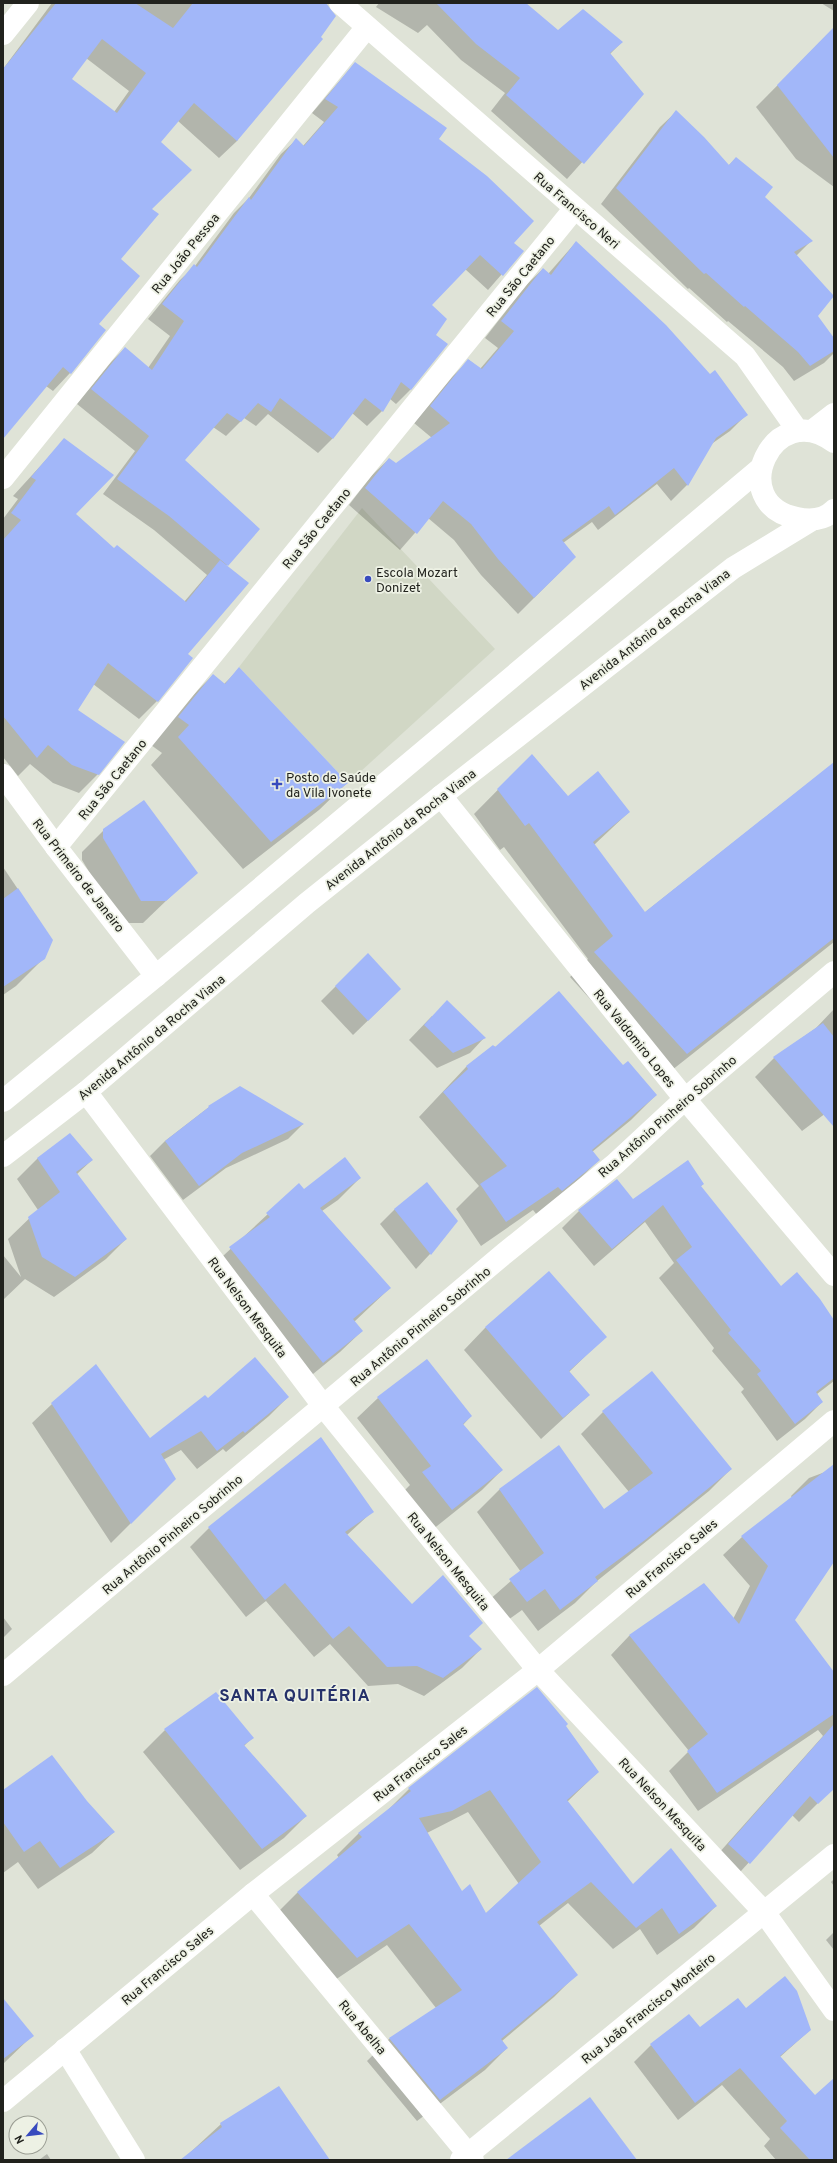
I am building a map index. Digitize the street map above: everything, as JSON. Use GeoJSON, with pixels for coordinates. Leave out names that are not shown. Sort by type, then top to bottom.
{"type":"FeatureCollection","features":[{"type":"Feature","properties":{"kind":"street"},"geometry":{"type":"LineString","coordinates":[[3,34],[28,3]]}},
{"type":"Feature","properties":{"kind":"street","name":"Rua Francisco Neri"},"geometry":{"type":"LineString","coordinates":[[340,3],[746,356],[805,431]]}},
{"type":"Feature","properties":{"kind":"street","name":"Rua João Pessoa"},"geometry":{"type":"LineString","coordinates":[[3,478],[367,27]]}},
{"type":"Feature","properties":{"kind":"street","name":"Rua São Caetano"},"geometry":{"type":"LineString","coordinates":[[56,847],[575,208]]}},
{"type":"Feature","properties":{"kind":"street"},"geometry":{"type":"LineString","coordinates":[[833,513],[810,520],[784,516],[773,507],[765,496],[761,483],[760,468],[765,455],[773,444],[784,436],[805,431],[834,414]]}},
{"type":"Feature","properties":{"kind":"street"},"geometry":{"type":"LineString","coordinates":[[805,431],[825,435],[834,442]]}},
{"type":"Feature","properties":{"kind":"street"},"geometry":{"type":"LineString","coordinates":[[5,1095],[156,976],[760,468]]}},
{"type":"Feature","properties":{"kind":"street","name":"Avenida Antônio da Rocha Viana"},"geometry":{"type":"LineString","coordinates":[[3,1156],[86,1092],[307,903],[441,796],[733,568],[810,520]]}},
{"type":"Feature","properties":{"kind":"street","name":"Rua Primeiro de Janeiro"},"geometry":{"type":"LineString","coordinates":[[3,774],[56,847],[156,976]]}},
{"type":"Feature","properties":{"kind":"street","name":"Rua Valdomiro Lopes"},"geometry":{"type":"LineString","coordinates":[[441,796],[685,1099],[834,1275]]}},
{"type":"Feature","properties":{"kind":"street","name":"Rua Antônio Pinheiro Sobrinho"},"geometry":{"type":"LineString","coordinates":[[3,1676],[505,1253],[615,1164],[685,1099],[834,972]]}},
{"type":"Feature","properties":{"kind":"street","name":"Rua Nelson Mesquita"},"geometry":{"type":"LineString","coordinates":[[86,1092],[324,1407],[538,1670],[764,1912],[834,2010]]}},
{"type":"Feature","properties":{"kind":"street","name":"Rua Francisco Sales"},"geometry":{"type":"LineString","coordinates":[[3,2101],[253,1894],[538,1670],[834,1421]]}},
{"type":"Feature","properties":{"kind":"street","name":"Rua João Francisco Monteiro"},"geometry":{"type":"LineString","coordinates":[[467,2158],[834,1855]]}},
{"type":"Feature","properties":{"kind":"street","name":"Rua Abelha"},"geometry":{"type":"LineString","coordinates":[[253,1894],[467,2158]]}},
{"type":"Feature","properties":{"kind":"street"},"geometry":{"type":"LineString","coordinates":[[65,2049],[134,2160]]}},
{"type":"Feature","properties":{"kind":"shaded area","name":"Escola Mozart Donizet"},"geometry":{"type":"Polygon","coordinates":[[[362,508],[495,649],[348,783],[239,667],[362,508]]]}},
{"type":"Feature","properties":{"kind":"building"},"geometry":{"type":"Polygon","coordinates":[[[56,3],[135,3],[173,28],[193,3],[326,3],[336,16],[321,37],[323,39],[237,141],[194,103],[161,142],[192,170],[152,209],[159,214],[121,259],[140,276],[99,324],[106,330],[71,374],[63,367],[3,439],[3,69],[56,3]],[[102,39],[72,79],[117,113],[146,73],[102,39]]]}},
{"type":"Feature","properties":{"kind":"building"},"geometry":{"type":"Polygon","coordinates":[[[436,3],[526,3],[558,30],[583,9],[623,42],[610,53],[644,94],[584,164],[506,95],[520,78],[476,44],[436,3]]]}},
{"type":"Feature","properties":{"kind":"building"},"geometry":{"type":"Polygon","coordinates":[[[834,27],[834,158],[777,85],[834,27]]]}},
{"type":"Feature","properties":{"kind":"building"},"geometry":{"type":"Polygon","coordinates":[[[355,62],[447,128],[439,139],[487,176],[534,221],[514,243],[524,251],[503,276],[480,255],[432,305],[447,319],[436,335],[448,344],[411,390],[401,382],[383,412],[365,398],[333,439],[280,398],[271,412],[258,403],[241,422],[227,413],[185,460],[260,529],[228,566],[169,516],[117,479],[149,436],[91,389],[125,347],[152,370],[184,321],[162,304],[194,264],[197,267],[249,197],[251,200],[296,138],[304,146],[338,107],[325,99],[355,62]]]}},
{"type":"Feature","properties":{"kind":"building"},"geometry":{"type":"Polygon","coordinates":[[[676,110],[704,137],[729,165],[736,157],[773,187],[765,197],[813,241],[794,252],[834,296],[818,316],[834,338],[834,351],[810,366],[798,352],[745,306],[744,307],[706,273],[704,274],[616,188],[676,110]]]}},
{"type":"Feature","properties":{"kind":"building"},"geometry":{"type":"Polygon","coordinates":[[[576,241],[666,325],[710,374],[715,370],[748,415],[716,438],[688,486],[674,468],[615,515],[609,506],[562,540],[576,557],[534,598],[498,559],[471,524],[443,501],[417,534],[365,488],[389,458],[396,463],[450,423],[430,406],[468,359],[482,369],[514,331],[501,321],[543,268],[551,275],[576,241]]]}},
{"type":"Feature","properties":{"kind":"building"},"geometry":{"type":"Polygon","coordinates":[[[64,438],[114,475],[76,514],[114,548],[117,545],[186,602],[220,560],[249,583],[188,654],[193,658],[158,702],[108,663],[78,710],[125,742],[99,775],[72,765],[48,745],[37,758],[3,716],[3,540],[21,520],[11,513],[36,480],[31,477],[64,438]]]}},
{"type":"Feature","properties":{"kind":"building"},"geometry":{"type":"Polygon","coordinates":[[[239,667],[348,783],[271,842],[178,737],[189,725],[178,717],[213,674],[225,684],[239,667]]]}},
{"type":"Feature","properties":{"kind":"building"},"geometry":{"type":"Polygon","coordinates":[[[532,754],[568,796],[598,771],[630,812],[593,842],[645,912],[834,762],[834,938],[687,1054],[594,952],[613,936],[529,823],[525,826],[497,789],[532,754]]]}},
{"type":"Feature","properties":{"kind":"building"},"geometry":{"type":"Polygon","coordinates":[[[144,800],[198,873],[166,901],[141,901],[103,838],[103,829],[144,800]]]}},
{"type":"Feature","properties":{"kind":"building"},"geometry":{"type":"Polygon","coordinates":[[[18,888],[53,940],[45,959],[3,987],[3,899],[18,888]]]}},
{"type":"Feature","properties":{"kind":"building"},"geometry":{"type":"Polygon","coordinates":[[[368,953],[401,989],[368,1021],[335,986],[368,953]]]}},
{"type":"Feature","properties":{"kind":"building"},"geometry":{"type":"Polygon","coordinates":[[[559,991],[623,1065],[628,1061],[657,1095],[592,1150],[600,1160],[562,1191],[558,1187],[506,1222],[480,1184],[507,1166],[443,1092],[468,1069],[466,1066],[493,1045],[495,1047],[559,991]]]}},
{"type":"Feature","properties":{"kind":"building"},"geometry":{"type":"Polygon","coordinates":[[[447,1000],[486,1038],[453,1053],[424,1025],[447,1000]]]}},
{"type":"Feature","properties":{"kind":"building"},"geometry":{"type":"Polygon","coordinates":[[[823,1023],[834,1037],[834,1127],[773,1057],[823,1023]]]}},
{"type":"Feature","properties":{"kind":"building"},"geometry":{"type":"Polygon","coordinates":[[[240,1086],[304,1124],[242,1153],[199,1186],[165,1141],[209,1107],[208,1106],[240,1086]]]}},
{"type":"Feature","properties":{"kind":"building"},"geometry":{"type":"Polygon","coordinates":[[[70,1133],[93,1160],[76,1172],[127,1239],[75,1277],[42,1257],[28,1217],[60,1192],[37,1158],[70,1133]]]}},
{"type":"Feature","properties":{"kind":"building"},"geometry":{"type":"Polygon","coordinates":[[[345,1157],[361,1178],[320,1208],[391,1288],[353,1319],[363,1331],[323,1363],[229,1247],[270,1217],[266,1213],[299,1183],[304,1189],[345,1157]]]}},
{"type":"Feature","properties":{"kind":"building"},"geometry":{"type":"Polygon","coordinates":[[[688,1160],[704,1184],[701,1186],[781,1286],[797,1272],[820,1299],[834,1320],[834,1378],[816,1392],[823,1402],[795,1424],[757,1374],[761,1371],[728,1333],[731,1330],[676,1260],[692,1247],[663,1205],[612,1249],[578,1210],[617,1179],[633,1199],[688,1160]]]}},
{"type":"Feature","properties":{"kind":"building"},"geometry":{"type":"Polygon","coordinates":[[[427,1182],[458,1221],[431,1255],[394,1209],[427,1182]]]}},
{"type":"Feature","properties":{"kind":"building"},"geometry":{"type":"Polygon","coordinates":[[[549,1271],[607,1337],[569,1371],[590,1395],[563,1418],[485,1327],[549,1271]]]}},
{"type":"Feature","properties":{"kind":"building"},"geometry":{"type":"Polygon","coordinates":[[[255,1357],[289,1397],[245,1433],[243,1431],[217,1451],[201,1431],[161,1454],[176,1479],[131,1524],[51,1403],[96,1364],[150,1438],[205,1395],[208,1398],[255,1357]]]}},
{"type":"Feature","properties":{"kind":"building"},"geometry":{"type":"Polygon","coordinates":[[[427,1359],[472,1416],[463,1424],[503,1470],[452,1510],[422,1472],[431,1466],[377,1397],[427,1359]]]}},
{"type":"Feature","properties":{"kind":"building"},"geometry":{"type":"Polygon","coordinates":[[[652,1371],[732,1469],[645,1540],[595,1577],[598,1581],[560,1610],[545,1589],[527,1602],[509,1579],[544,1553],[499,1489],[559,1445],[604,1509],[653,1473],[602,1411],[652,1371]]]}},
{"type":"Feature","properties":{"kind":"building"},"geometry":{"type":"Polygon","coordinates":[[[321,1437],[374,1512],[345,1532],[412,1604],[443,1575],[483,1623],[469,1636],[482,1649],[443,1678],[417,1666],[387,1667],[349,1626],[333,1639],[285,1583],[265,1600],[208,1527],[321,1437]]]}},
{"type":"Feature","properties":{"kind":"building"},"geometry":{"type":"Polygon","coordinates":[[[834,1464],[834,1562],[795,1620],[834,1672],[834,1714],[717,1793],[687,1751],[708,1734],[629,1635],[704,1583],[739,1624],[768,1566],[741,1536],[834,1464]]]}},
{"type":"Feature","properties":{"kind":"building"},"geometry":{"type":"Polygon","coordinates":[[[537,1687],[568,1724],[566,1726],[599,1772],[567,1800],[633,1884],[671,1848],[717,1906],[679,1934],[662,1908],[636,1928],[591,1882],[537,1922],[578,1975],[501,2039],[508,2048],[440,2100],[389,2038],[462,1990],[409,1924],[357,1958],[297,1892],[362,1837],[358,1833],[411,1791],[408,1788],[537,1687]],[[490,1790],[452,1811],[419,1818],[462,1891],[470,1884],[486,1913],[541,1862],[490,1790]]]}},
{"type":"Feature","properties":{"kind":"building"},"geometry":{"type":"Polygon","coordinates":[[[216,1692],[254,1738],[244,1745],[307,1816],[262,1849],[164,1729],[216,1692]]]}},
{"type":"Feature","properties":{"kind":"building"},"geometry":{"type":"Polygon","coordinates":[[[834,1724],[834,1789],[818,1804],[810,1796],[750,1864],[728,1844],[834,1724]]]}},
{"type":"Feature","properties":{"kind":"building"},"geometry":{"type":"Polygon","coordinates":[[[52,1755],[87,1801],[115,1832],[60,1868],[40,1841],[24,1852],[3,1822],[3,1790],[52,1755]]]}},
{"type":"Feature","properties":{"kind":"building"},"geometry":{"type":"Polygon","coordinates":[[[785,1976],[797,1991],[811,2030],[780,2056],[815,2095],[834,2078],[834,2160],[810,2160],[780,2128],[787,2121],[740,2068],[695,2103],[650,2044],[689,2014],[700,2027],[738,1998],[746,2008],[785,1976]]]}},
{"type":"Feature","properties":{"kind":"building"},"geometry":{"type":"Polygon","coordinates":[[[3,1998],[34,2036],[3,2059],[3,1998]]]}},
{"type":"Feature","properties":{"kind":"building"},"geometry":{"type":"Polygon","coordinates":[[[279,2086],[330,2160],[180,2160],[222,2127],[220,2123],[279,2086]]]}},
{"type":"Feature","properties":{"kind":"building"},"geometry":{"type":"Polygon","coordinates":[[[590,2097],[637,2160],[506,2160],[590,2097]]]}},
{"type":"Feature","properties":{"kind":"place","name":"Escola Mozart Donizet"},"geometry":{"type":"Point","coordinates":[368,579]}},
{"type":"Feature","properties":{"kind":"place","name":"Posto de Saúde da Vila Ivonete"},"geometry":{"type":"Point","coordinates":[277,784]}},
{"type":"Feature","properties":{"kind":"district","name":"SANTA QUITÉRIA"},"geometry":{"type":"Point","coordinates":[295,1695]}}]}
